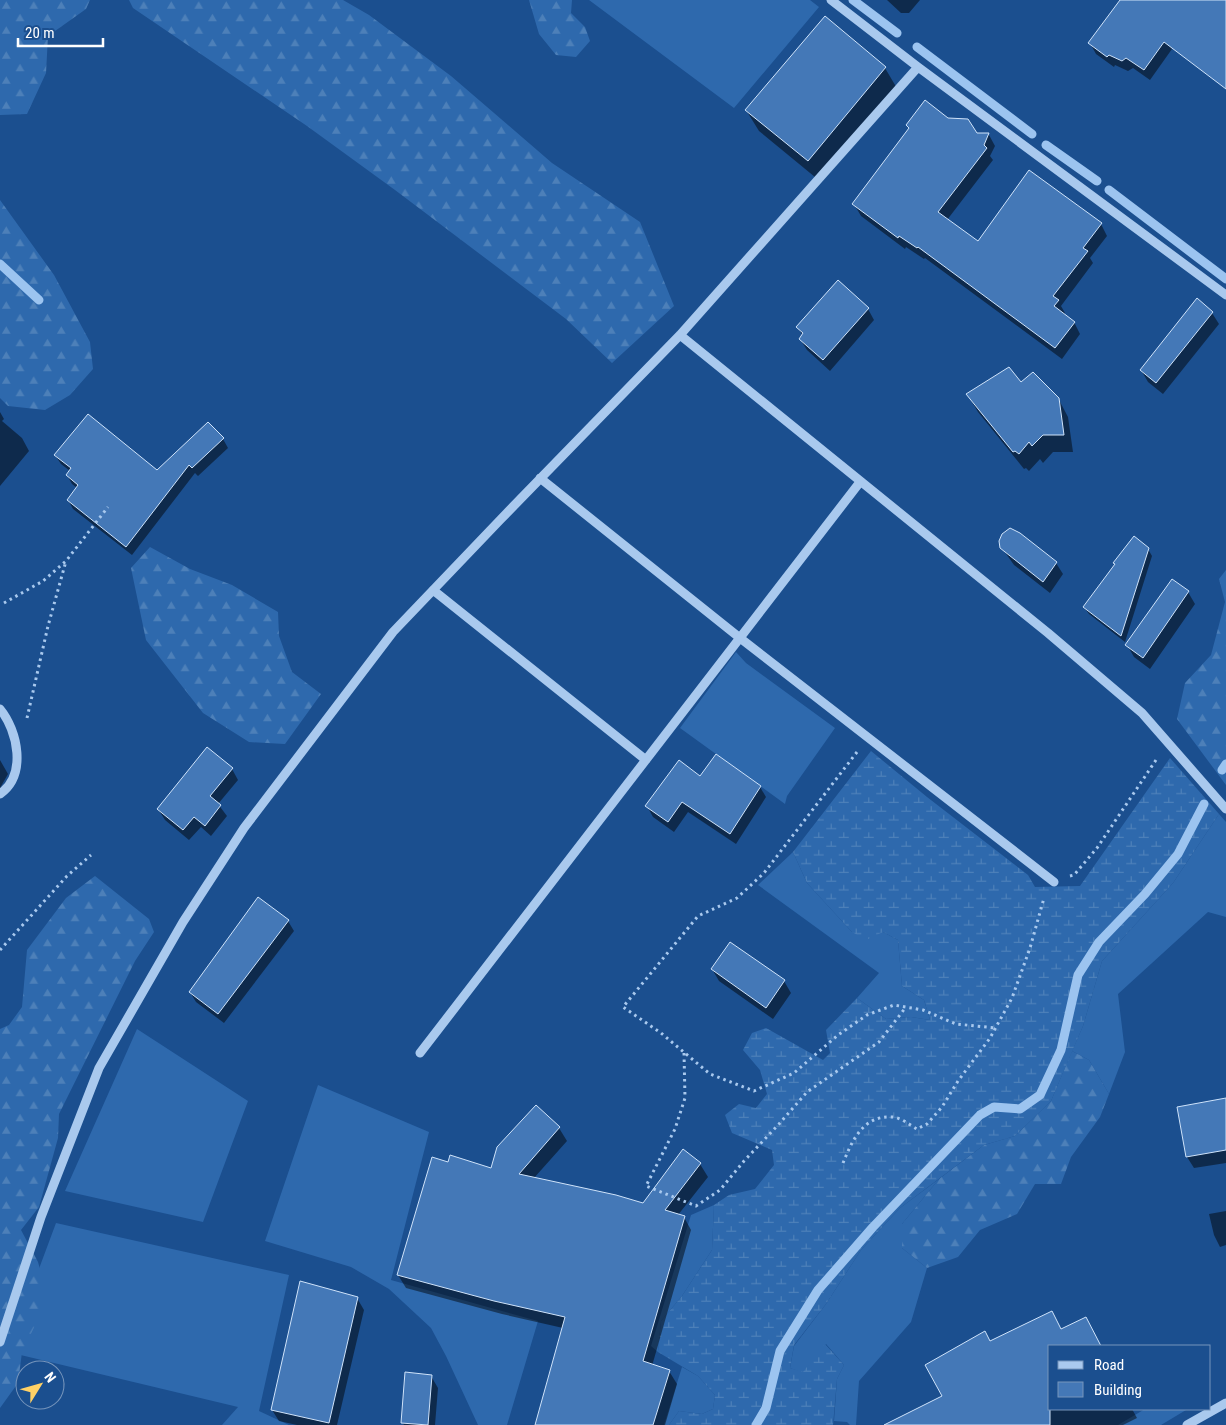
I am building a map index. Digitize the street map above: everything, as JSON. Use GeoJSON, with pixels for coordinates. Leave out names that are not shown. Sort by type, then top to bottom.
{"type":"FeatureCollection","features":[{"type":"Feature","properties":{"kind":"street"},"geometry":{"type":"LineString","coordinates":[[831,0],[1226,295]]}},
{"type":"Feature","properties":{"kind":"street"},"geometry":{"type":"LineString","coordinates":[[0,1342],[41,1217],[99,1068],[183,922],[244,828],[393,632],[680,335],[918,66]]}},
{"type":"Feature","properties":{"kind":"street"},"geometry":{"type":"LineString","coordinates":[[680,335],[1048,633],[1142,713],[1226,809]]}},
{"type":"Feature","properties":{"kind":"street"},"geometry":{"type":"LineString","coordinates":[[540,478],[740,638],[1054,882]]}},
{"type":"Feature","properties":{"kind":"street"},"geometry":{"type":"LineString","coordinates":[[420,1053],[860,482]]}},
{"type":"Feature","properties":{"kind":"street"},"geometry":{"type":"LineString","coordinates":[[433,590],[646,760]]}},
{"type":"Feature","properties":{"kind":"street"},"geometry":{"type":"LineString","coordinates":[[0,709],[6,716],[18,750],[16,770],[7,789],[0,794]]}},
{"type":"Feature","properties":{"kind":"street"},"geometry":{"type":"LineString","coordinates":[[1187,1425],[1226,1404]]}},
{"type":"Feature","properties":{"kind":"path"},"geometry":{"type":"LineString","coordinates":[[4,603],[43,581],[66,561],[108,507]]}},
{"type":"Feature","properties":{"kind":"path"},"geometry":{"type":"LineString","coordinates":[[18,750],[32,701],[48,626],[66,561]]}},
{"type":"Feature","properties":{"kind":"path"},"geometry":{"type":"LineString","coordinates":[[868,737],[764,873],[737,898],[698,916],[623,1007],[661,1033],[710,1074],[754,1091],[794,1073],[838,1035],[868,1015],[894,1005],[923,1010],[956,1024],[996,1028]]}},
{"type":"Feature","properties":{"kind":"path"},"geometry":{"type":"LineString","coordinates":[[843,1163],[854,1137],[873,1119],[893,1117],[917,1128],[926,1124],[942,1107],[958,1081],[990,1038],[1012,998],[1030,948],[1042,900],[1054,882],[1074,875],[1097,848],[1168,742]]}},
{"type":"Feature","properties":{"kind":"path"},"geometry":{"type":"LineString","coordinates":[[0,950],[67,876],[91,855]]}},
{"type":"Feature","properties":{"kind":"path"},"geometry":{"type":"LineString","coordinates":[[684,1052],[685,1098],[675,1129],[646,1186],[696,1206],[720,1190],[807,1092],[879,1042],[906,1007]]}},
{"type":"Feature","properties":{"kind":"green space"},"geometry":{"type":"Polygon","coordinates":[[[0,0],[90,0],[86,9],[48,36],[46,73],[27,114],[0,115],[0,0]]]}},
{"type":"Feature","properties":{"kind":"green space"},"geometry":{"type":"Polygon","coordinates":[[[129,0],[343,0],[369,15],[451,76],[552,163],[640,222],[674,306],[612,363],[566,319],[395,190],[307,126],[133,8],[129,0]]]}},
{"type":"Feature","properties":{"kind":"green space"},"geometry":{"type":"Polygon","coordinates":[[[529,0],[572,0],[571,13],[585,27],[590,41],[576,57],[556,55],[539,34],[529,0]]]}},
{"type":"Feature","properties":{"kind":"green space"},"geometry":{"type":"Polygon","coordinates":[[[589,0],[810,0],[819,7],[734,108],[589,0]]]}},
{"type":"Feature","properties":{"kind":"green space"},"geometry":{"type":"Polygon","coordinates":[[[0,200],[54,275],[90,342],[93,369],[70,395],[45,410],[8,406],[0,398],[0,200]]]}},
{"type":"Feature","properties":{"kind":"green space"},"geometry":{"type":"Polygon","coordinates":[[[150,547],[190,569],[232,585],[278,612],[279,636],[292,672],[321,694],[285,744],[249,742],[203,713],[146,640],[131,568],[150,547]]]}},
{"type":"Feature","properties":{"kind":"green space"},"geometry":{"type":"Polygon","coordinates":[[[1226,570],[1226,785],[1177,719],[1185,683],[1211,655],[1225,602],[1219,579],[1226,570]]]}},
{"type":"Feature","properties":{"kind":"green space"},"geometry":{"type":"Polygon","coordinates":[[[736,652],[746,663],[835,728],[787,796],[785,804],[680,728],[736,652]]]}},
{"type":"Feature","properties":{"kind":"green space"},"geometry":{"type":"Polygon","coordinates":[[[871,751],[1028,875],[1035,887],[1080,886],[1170,758],[1219,814],[1173,883],[1102,961],[1083,1026],[1051,1101],[1015,1136],[984,1145],[900,1208],[861,1250],[826,1304],[794,1345],[790,1368],[803,1372],[825,1344],[844,1365],[837,1379],[833,1425],[669,1425],[679,1411],[702,1414],[713,1409],[715,1395],[698,1376],[658,1352],[661,1321],[682,1296],[712,1250],[714,1205],[729,1195],[755,1189],[774,1165],[772,1150],[732,1133],[725,1115],[739,1104],[756,1108],[767,1094],[760,1070],[743,1050],[752,1033],[766,1028],[823,1060],[830,1053],[826,1030],[857,998],[886,1019],[911,1017],[930,1020],[924,1000],[902,986],[898,940],[883,932],[866,940],[852,932],[807,883],[793,852],[871,751]]]}},
{"type":"Feature","properties":{"kind":"green space"},"geometry":{"type":"Polygon","coordinates":[[[1219,814],[1226,822],[1226,917],[1208,912],[1118,994],[1125,1052],[1109,1094],[1089,1060],[1072,1051],[1083,1026],[1102,961],[1173,883],[1219,814]]]}},
{"type":"Feature","properties":{"kind":"green space"},"geometry":{"type":"Polygon","coordinates":[[[793,852],[807,883],[852,932],[883,932],[898,940],[902,986],[924,1000],[930,1020],[911,1017],[886,1019],[857,998],[879,973],[758,885],[793,852]]]}},
{"type":"Feature","properties":{"kind":"green space"},"geometry":{"type":"Polygon","coordinates":[[[95,876],[149,919],[154,932],[135,961],[59,1114],[58,1138],[39,1207],[21,1230],[38,1262],[44,1284],[40,1315],[22,1352],[21,1360],[15,1360],[15,1387],[0,1408],[0,1029],[9,1025],[22,1007],[27,950],[66,898],[95,876]]]}},
{"type":"Feature","properties":{"kind":"green space"},"geometry":{"type":"Polygon","coordinates":[[[137,1029],[248,1101],[203,1222],[65,1191],[137,1029]]]}},
{"type":"Feature","properties":{"kind":"green space"},"geometry":{"type":"Polygon","coordinates":[[[1072,1051],[1089,1060],[1109,1094],[1100,1117],[1071,1157],[1061,1184],[1035,1184],[1017,1214],[980,1230],[958,1257],[927,1268],[902,1248],[902,1224],[939,1179],[984,1145],[1015,1136],[1051,1101],[1072,1051]]]}},
{"type":"Feature","properties":{"kind":"green space"},"geometry":{"type":"Polygon","coordinates":[[[318,1085],[429,1132],[391,1280],[538,1321],[507,1425],[478,1425],[431,1328],[389,1289],[351,1267],[265,1241],[318,1085]]]}},
{"type":"Feature","properties":{"kind":"green space"},"geometry":{"type":"Polygon","coordinates":[[[939,1179],[902,1224],[902,1248],[927,1268],[911,1322],[859,1381],[856,1425],[834,1421],[837,1379],[844,1365],[826,1344],[803,1373],[790,1368],[794,1346],[826,1304],[861,1250],[900,1208],[939,1179]]]}},
{"type":"Feature","properties":{"kind":"green space"},"geometry":{"type":"Polygon","coordinates":[[[714,1205],[712,1250],[682,1296],[661,1321],[658,1352],[651,1346],[691,1215],[714,1205]]]}},
{"type":"Feature","properties":{"kind":"green space"},"geometry":{"type":"Polygon","coordinates":[[[56,1223],[289,1275],[259,1411],[289,1425],[222,1425],[238,1407],[65,1366],[65,1360],[41,1360],[8,1352],[56,1223]]]}},
{"type":"Feature","properties":{"kind":"green space"},"geometry":{"type":"Polygon","coordinates":[[[682,1367],[698,1376],[715,1395],[713,1409],[702,1414],[679,1411],[669,1425],[664,1425],[682,1367]]]}},
{"type":"Feature","properties":{"kind":"green space"},"geometry":{"type":"Polygon","coordinates":[[[1143,1410],[1186,1410],[1161,1425],[1118,1425],[1143,1410]]]}},
{"type":"Feature","properties":{"kind":"building"},"geometry":{"type":"Polygon","coordinates":[[[1120,0],[1226,0],[1226,89],[1164,42],[1144,70],[1126,58],[1122,61],[1109,55],[1107,57],[1088,43],[1120,0]]]}},
{"type":"Feature","properties":{"kind":"building"},"geometry":{"type":"Polygon","coordinates":[[[825,16],[886,67],[808,161],[745,110],[825,16]]]}},
{"type":"Feature","properties":{"kind":"building"},"geometry":{"type":"Polygon","coordinates":[[[925,100],[948,118],[968,119],[977,133],[989,133],[984,145],[987,148],[938,212],[978,241],[1029,170],[1102,223],[1083,248],[1088,251],[1053,296],[1059,300],[1054,306],[1075,322],[1055,348],[918,247],[899,236],[898,238],[852,204],[909,128],[906,125],[925,100]]]}},
{"type":"Feature","properties":{"kind":"building"},"geometry":{"type":"Polygon","coordinates":[[[838,280],[869,308],[823,360],[799,339],[803,333],[796,327],[838,280]]]}},
{"type":"Feature","properties":{"kind":"building"},"geometry":{"type":"Polygon","coordinates":[[[1197,298],[1213,312],[1156,383],[1140,370],[1197,298]]]}},
{"type":"Feature","properties":{"kind":"building"},"geometry":{"type":"Polygon","coordinates":[[[1009,367],[1021,382],[1033,372],[1059,398],[1064,435],[1043,435],[1032,446],[1029,442],[1019,454],[1015,451],[1013,452],[966,394],[1009,367]]]}},
{"type":"Feature","properties":{"kind":"building"},"geometry":{"type":"Polygon","coordinates":[[[88,414],[157,470],[208,422],[224,438],[192,468],[189,465],[126,547],[67,500],[78,485],[66,475],[71,468],[54,455],[88,414]]]}},
{"type":"Feature","properties":{"kind":"building"},"geometry":{"type":"Polygon","coordinates":[[[1010,528],[1020,533],[1057,562],[1043,582],[1000,548],[999,541],[1002,534],[1010,528]]]}},
{"type":"Feature","properties":{"kind":"building"},"geometry":{"type":"Polygon","coordinates":[[[1134,536],[1149,548],[1121,636],[1083,607],[1134,536]]]}},
{"type":"Feature","properties":{"kind":"building"},"geometry":{"type":"Polygon","coordinates":[[[1172,579],[1189,591],[1143,658],[1125,645],[1172,579]]]}},
{"type":"Feature","properties":{"kind":"building"},"geometry":{"type":"Polygon","coordinates":[[[207,747],[233,768],[210,796],[221,805],[205,826],[194,817],[183,830],[157,809],[207,747]]]}},
{"type":"Feature","properties":{"kind":"building"},"geometry":{"type":"Polygon","coordinates":[[[716,754],[761,786],[730,834],[682,802],[668,822],[645,806],[679,760],[700,776],[716,754]]]}},
{"type":"Feature","properties":{"kind":"building"},"geometry":{"type":"Polygon","coordinates":[[[258,897],[289,920],[218,1014],[189,992],[258,897]]]}},
{"type":"Feature","properties":{"kind":"building"},"geometry":{"type":"Polygon","coordinates":[[[730,942],[785,980],[766,1008],[711,969],[730,942]]]}},
{"type":"Feature","properties":{"kind":"building"},"geometry":{"type":"Polygon","coordinates":[[[1226,1098],[1226,1150],[1186,1157],[1177,1107],[1226,1098]]]}},
{"type":"Feature","properties":{"kind":"building"},"geometry":{"type":"Polygon","coordinates":[[[536,1105],[560,1127],[519,1174],[616,1195],[643,1203],[683,1149],[701,1163],[665,1210],[685,1216],[643,1361],[670,1370],[653,1425],[535,1425],[565,1317],[494,1301],[397,1275],[432,1157],[448,1162],[450,1155],[491,1168],[497,1147],[536,1105]]]}},
{"type":"Feature","properties":{"kind":"building"},"geometry":{"type":"Polygon","coordinates":[[[300,1281],[358,1297],[329,1423],[271,1410],[300,1281]]]}},
{"type":"Feature","properties":{"kind":"building"},"geometry":{"type":"Polygon","coordinates":[[[1052,1311],[1061,1329],[1086,1317],[1100,1345],[1048,1345],[1048,1410],[1050,1410],[1050,1425],[884,1425],[942,1396],[925,1365],[985,1331],[990,1341],[1052,1311]]]}},
{"type":"Feature","properties":{"kind":"building"},"geometry":{"type":"Polygon","coordinates":[[[405,1372],[432,1375],[428,1425],[401,1423],[405,1372]]]}},
{"type":"Feature","properties":{"kind":"waterway"},"geometry":{"type":"LineString","coordinates":[[853,0],[897,33]]}},
{"type":"Feature","properties":{"kind":"waterway"},"geometry":{"type":"LineString","coordinates":[[917,47],[1032,134]]}},
{"type":"Feature","properties":{"kind":"waterway"},"geometry":{"type":"LineString","coordinates":[[1046,145],[1097,181]]}},
{"type":"Feature","properties":{"kind":"waterway"},"geometry":{"type":"LineString","coordinates":[[1109,190],[1226,279]]}},
{"type":"Feature","properties":{"kind":"waterway"},"geometry":{"type":"LineString","coordinates":[[0,264],[39,300]]}},
{"type":"Feature","properties":{"kind":"waterway"},"geometry":{"type":"LineString","coordinates":[[1222,770],[1226,764]]}},
{"type":"Feature","properties":{"kind":"waterway"},"geometry":{"type":"LineString","coordinates":[[756,1425],[766,1408],[780,1351],[818,1290],[873,1227],[980,1115],[994,1107],[1020,1109],[1040,1095],[1061,1050],[1078,975],[1099,942],[1145,894],[1178,854],[1204,804]]}}]}
